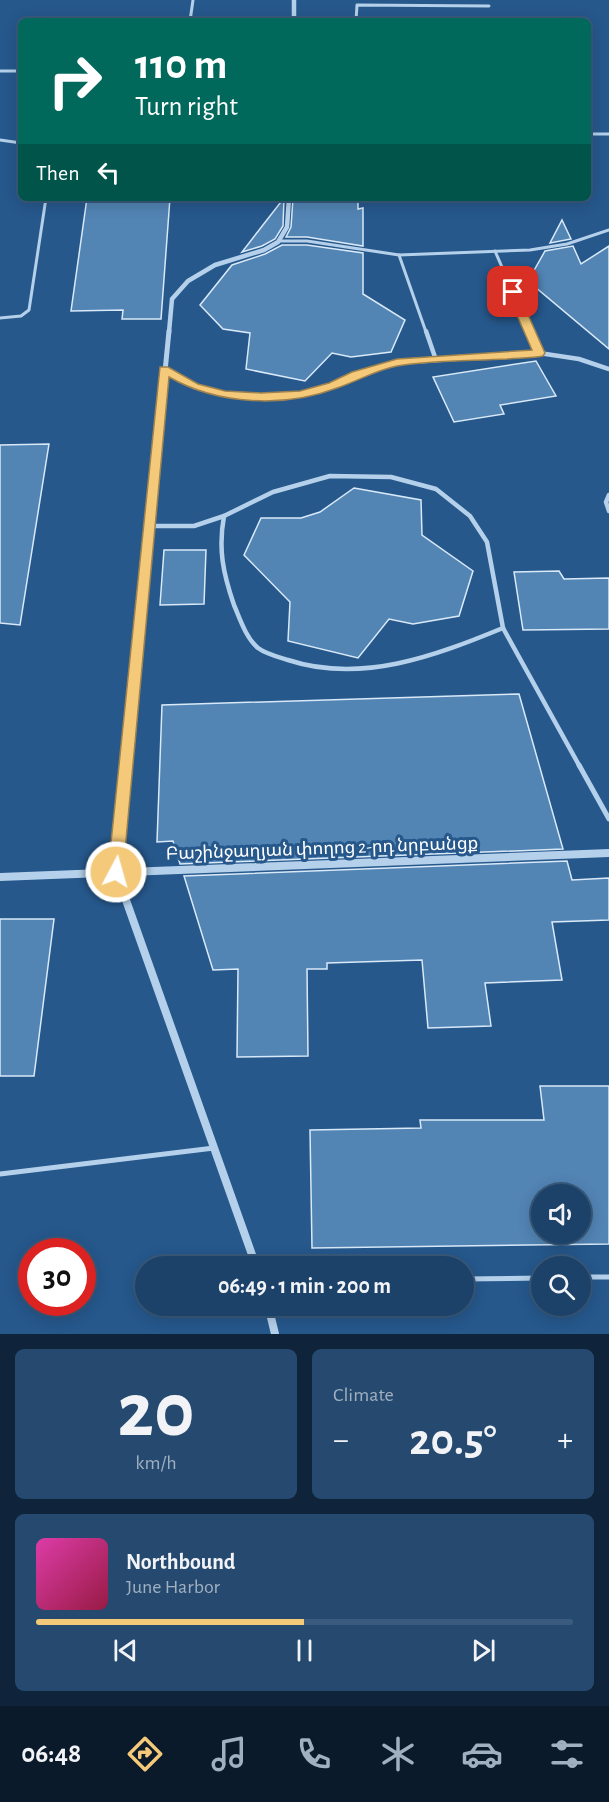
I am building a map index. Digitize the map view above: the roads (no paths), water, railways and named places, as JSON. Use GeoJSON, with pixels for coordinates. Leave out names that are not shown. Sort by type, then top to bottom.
{"type":"FeatureCollection","features":[{"type":"Feature","properties":{"kind":"street"},"geometry":{"type":"LineString","coordinates":[[294,0],[294,18]]}},
{"type":"Feature","properties":{"kind":"street"},"geometry":{"type":"LineString","coordinates":[[252,1256],[116,872],[172,299],[184,282],[209,266],[264,250],[279,241],[288,225],[289,201]]}},
{"type":"Feature","properties":{"kind":"street","name":"Բաշինջաղյան փողոց 2-րդ նրբանցք"},"geometry":{"type":"LineString","coordinates":[[0,877],[609,853]]}},
{"type":"Feature","properties":{"kind":"street"},"geometry":{"type":"LineString","coordinates":[[271,1316],[275,1334]]}},
{"type":"Feature","properties":{"kind":"lane"},"geometry":{"type":"LineString","coordinates":[[190,18],[193,0]]}},
{"type":"Feature","properties":{"kind":"lane"},"geometry":{"type":"LineString","coordinates":[[356,18],[357,5],[489,6]]}},
{"type":"Feature","properties":{"kind":"lane"},"geometry":{"type":"LineString","coordinates":[[0,71],[18,71]]}},
{"type":"Feature","properties":{"kind":"lane"},"geometry":{"type":"LineString","coordinates":[[591,134],[609,134]]}},
{"type":"Feature","properties":{"kind":"lane"},"geometry":{"type":"LineString","coordinates":[[0,140],[18,143]]}},
{"type":"Feature","properties":{"kind":"lane"},"geometry":{"type":"LineString","coordinates":[[0,318],[21,316],[29,310],[46,201]]}},
{"type":"Feature","properties":{"kind":"lane"},"geometry":{"type":"LineString","coordinates":[[279,241],[326,243],[399,255],[495,252],[530,250],[567,244],[609,230]]}},
{"type":"Feature","properties":{"kind":"lane"},"geometry":{"type":"LineString","coordinates":[[495,252],[539,353]]}},
{"type":"Feature","properties":{"kind":"lane"},"geometry":{"type":"LineString","coordinates":[[399,255],[436,360]]}},
{"type":"Feature","properties":{"kind":"lane"},"geometry":{"type":"LineString","coordinates":[[164,370],[194,387],[225,394],[261,397],[300,394],[333,386],[356,375],[397,363],[539,353],[579,359],[609,369]]}},
{"type":"Feature","properties":{"kind":"lane"},"geometry":{"type":"LineString","coordinates":[[149,526],[194,526],[224,516],[273,492],[330,476],[391,477],[436,489],[470,516],[487,542],[503,628],[609,819]]}},
{"type":"Feature","properties":{"kind":"lane"},"geometry":{"type":"LineString","coordinates":[[609,495],[606,502],[609,512]]}},
{"type":"Feature","properties":{"kind":"lane"},"geometry":{"type":"LineString","coordinates":[[224,516],[218,544],[222,572],[240,621],[259,648],[297,665],[353,671],[448,651],[503,628]]}},
{"type":"Feature","properties":{"kind":"lane"},"geometry":{"type":"LineString","coordinates":[[0,1174],[214,1148]]}},
{"type":"Feature","properties":{"kind":"lane"},"geometry":{"type":"LineString","coordinates":[[591,1277],[609,1277]]}},
{"type":"Feature","properties":{"kind":"lane"},"geometry":{"type":"LineString","coordinates":[[474,1279],[531,1278]]}}]}
